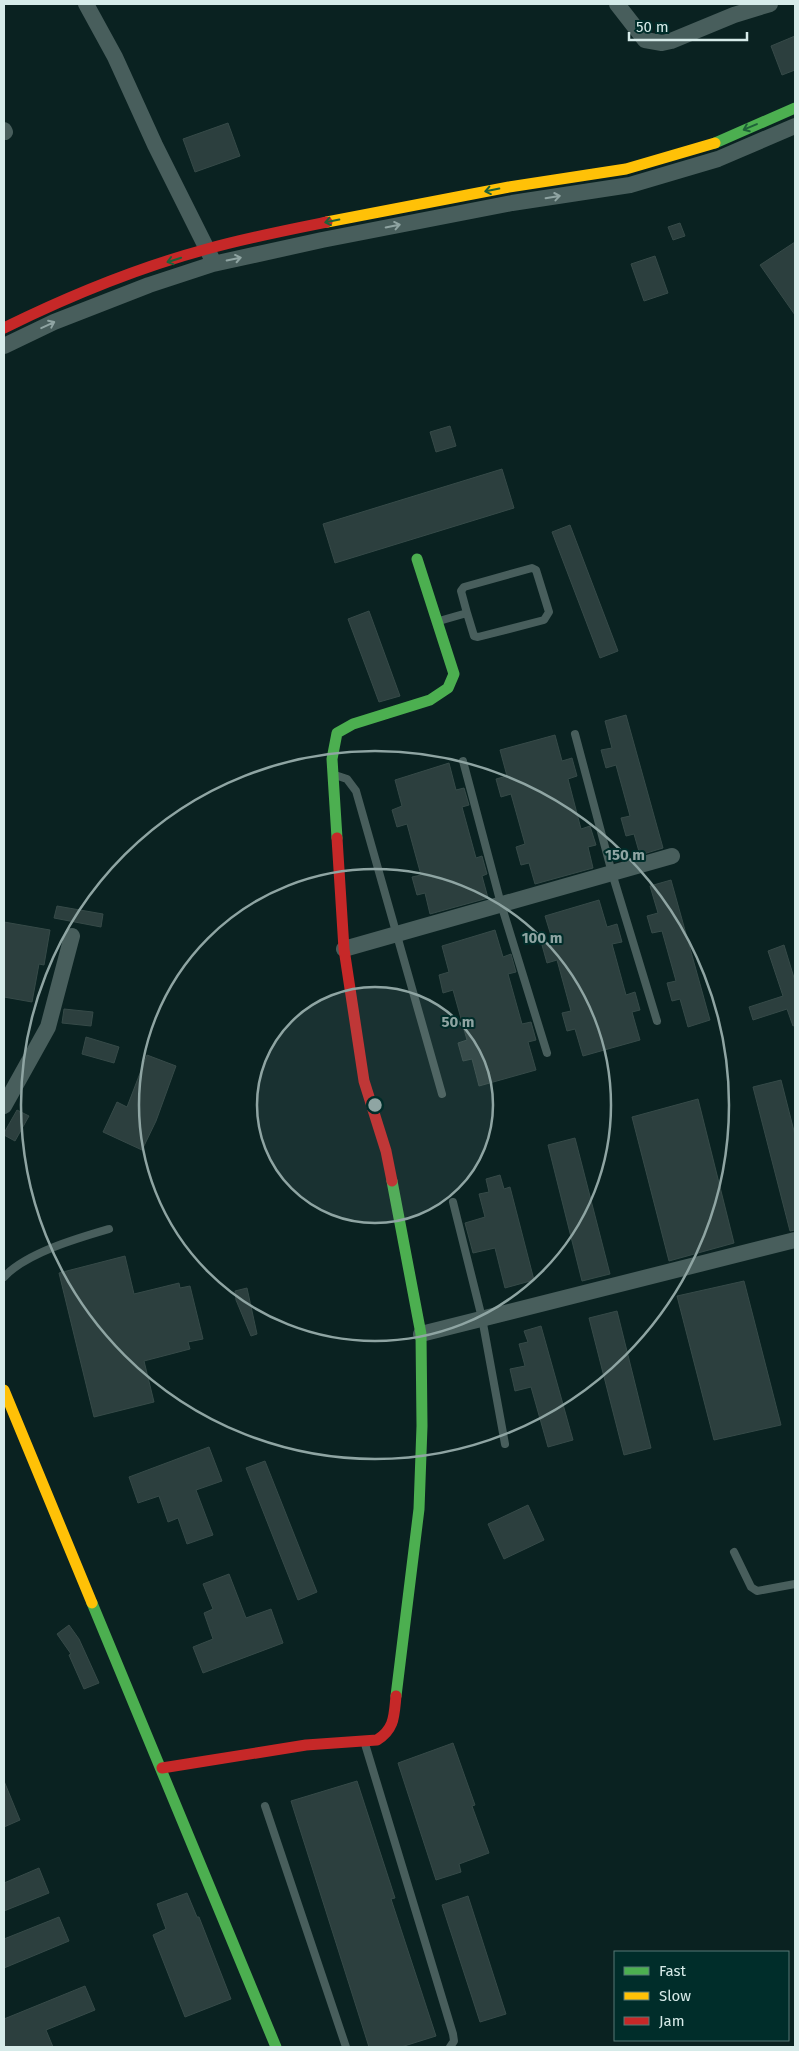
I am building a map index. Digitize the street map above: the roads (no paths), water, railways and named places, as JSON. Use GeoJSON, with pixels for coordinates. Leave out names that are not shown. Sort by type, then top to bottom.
{"type":"FeatureCollection","features":[{"type":"Feature","properties":{"kind":"street"},"geometry":{"type":"LineString","coordinates":[[86,4],[115,57],[154,145],[210,256]]}},
{"type":"Feature","properties":{"kind":"street"},"geometry":{"type":"LineString","coordinates":[[617,4],[645,40],[662,43],[734,15],[770,4]]}},
{"type":"Feature","properties":{"kind":"street"},"geometry":{"type":"LineString","coordinates":[[4,328],[47,307],[135,273],[210,256],[318,224],[509,187],[626,169],[712,144],[795,108]]}},
{"type":"Feature","properties":{"kind":"street"},"geometry":{"type":"LineString","coordinates":[[4,346],[54,322],[149,285],[210,256],[322,240],[512,203],[630,185],[718,159],[795,126]]}},
{"type":"Feature","properties":{"kind":"street"},"geometry":{"type":"LineString","coordinates":[[162,1768],[306,1745],[377,1740],[387,1734],[393,1720],[419,1509],[422,1426],[421,1334],[386,1151],[364,1081],[344,949],[332,759],[337,732],[353,724],[430,700],[448,688],[454,674],[417,559]]}},
{"type":"Feature","properties":{"kind":"street"},"geometry":{"type":"LineString","coordinates":[[344,949],[672,856]]}},
{"type":"Feature","properties":{"kind":"street"},"geometry":{"type":"LineString","coordinates":[[4,1106],[48,1027],[72,936]]}},
{"type":"Feature","properties":{"kind":"street"},"geometry":{"type":"LineString","coordinates":[[421,1334],[795,1240]]}},
{"type":"Feature","properties":{"kind":"street"},"geometry":{"type":"LineString","coordinates":[[4,1390],[276,2047]]}},
{"type":"Feature","properties":{"kind":"lane"},"geometry":{"type":"LineString","coordinates":[[532,568],[536,570],[539,577],[549,612],[544,620],[475,637],[467,613],[461,591],[464,587],[532,568]]}},
{"type":"Feature","properties":{"kind":"lane"},"geometry":{"type":"LineString","coordinates":[[438,621],[467,613]]}},
{"type":"Feature","properties":{"kind":"lane"},"geometry":{"type":"LineString","coordinates":[[575,734],[612,873],[657,1021]]}},
{"type":"Feature","properties":{"kind":"lane"},"geometry":{"type":"LineString","coordinates":[[463,761],[501,904],[547,1053]]}},
{"type":"Feature","properties":{"kind":"lane"},"geometry":{"type":"LineString","coordinates":[[333,775],[348,779],[356,791],[442,1094]]}},
{"type":"Feature","properties":{"kind":"lane"},"geometry":{"type":"LineString","coordinates":[[453,1202],[482,1318],[505,1444]]}},
{"type":"Feature","properties":{"kind":"lane"},"geometry":{"type":"LineString","coordinates":[[4,1277],[9,1271],[44,1251],[69,1241],[109,1230]]}},
{"type":"Feature","properties":{"kind":"lane"},"geometry":{"type":"LineString","coordinates":[[734,1552],[751,1587],[757,1592],[795,1584]]}},
{"type":"Feature","properties":{"kind":"lane"},"geometry":{"type":"LineString","coordinates":[[365,1741],[453,2034],[454,2041],[450,2047]]}},
{"type":"Feature","properties":{"kind":"lane"},"geometry":{"type":"LineString","coordinates":[[265,1806],[346,2047]]}}]}
